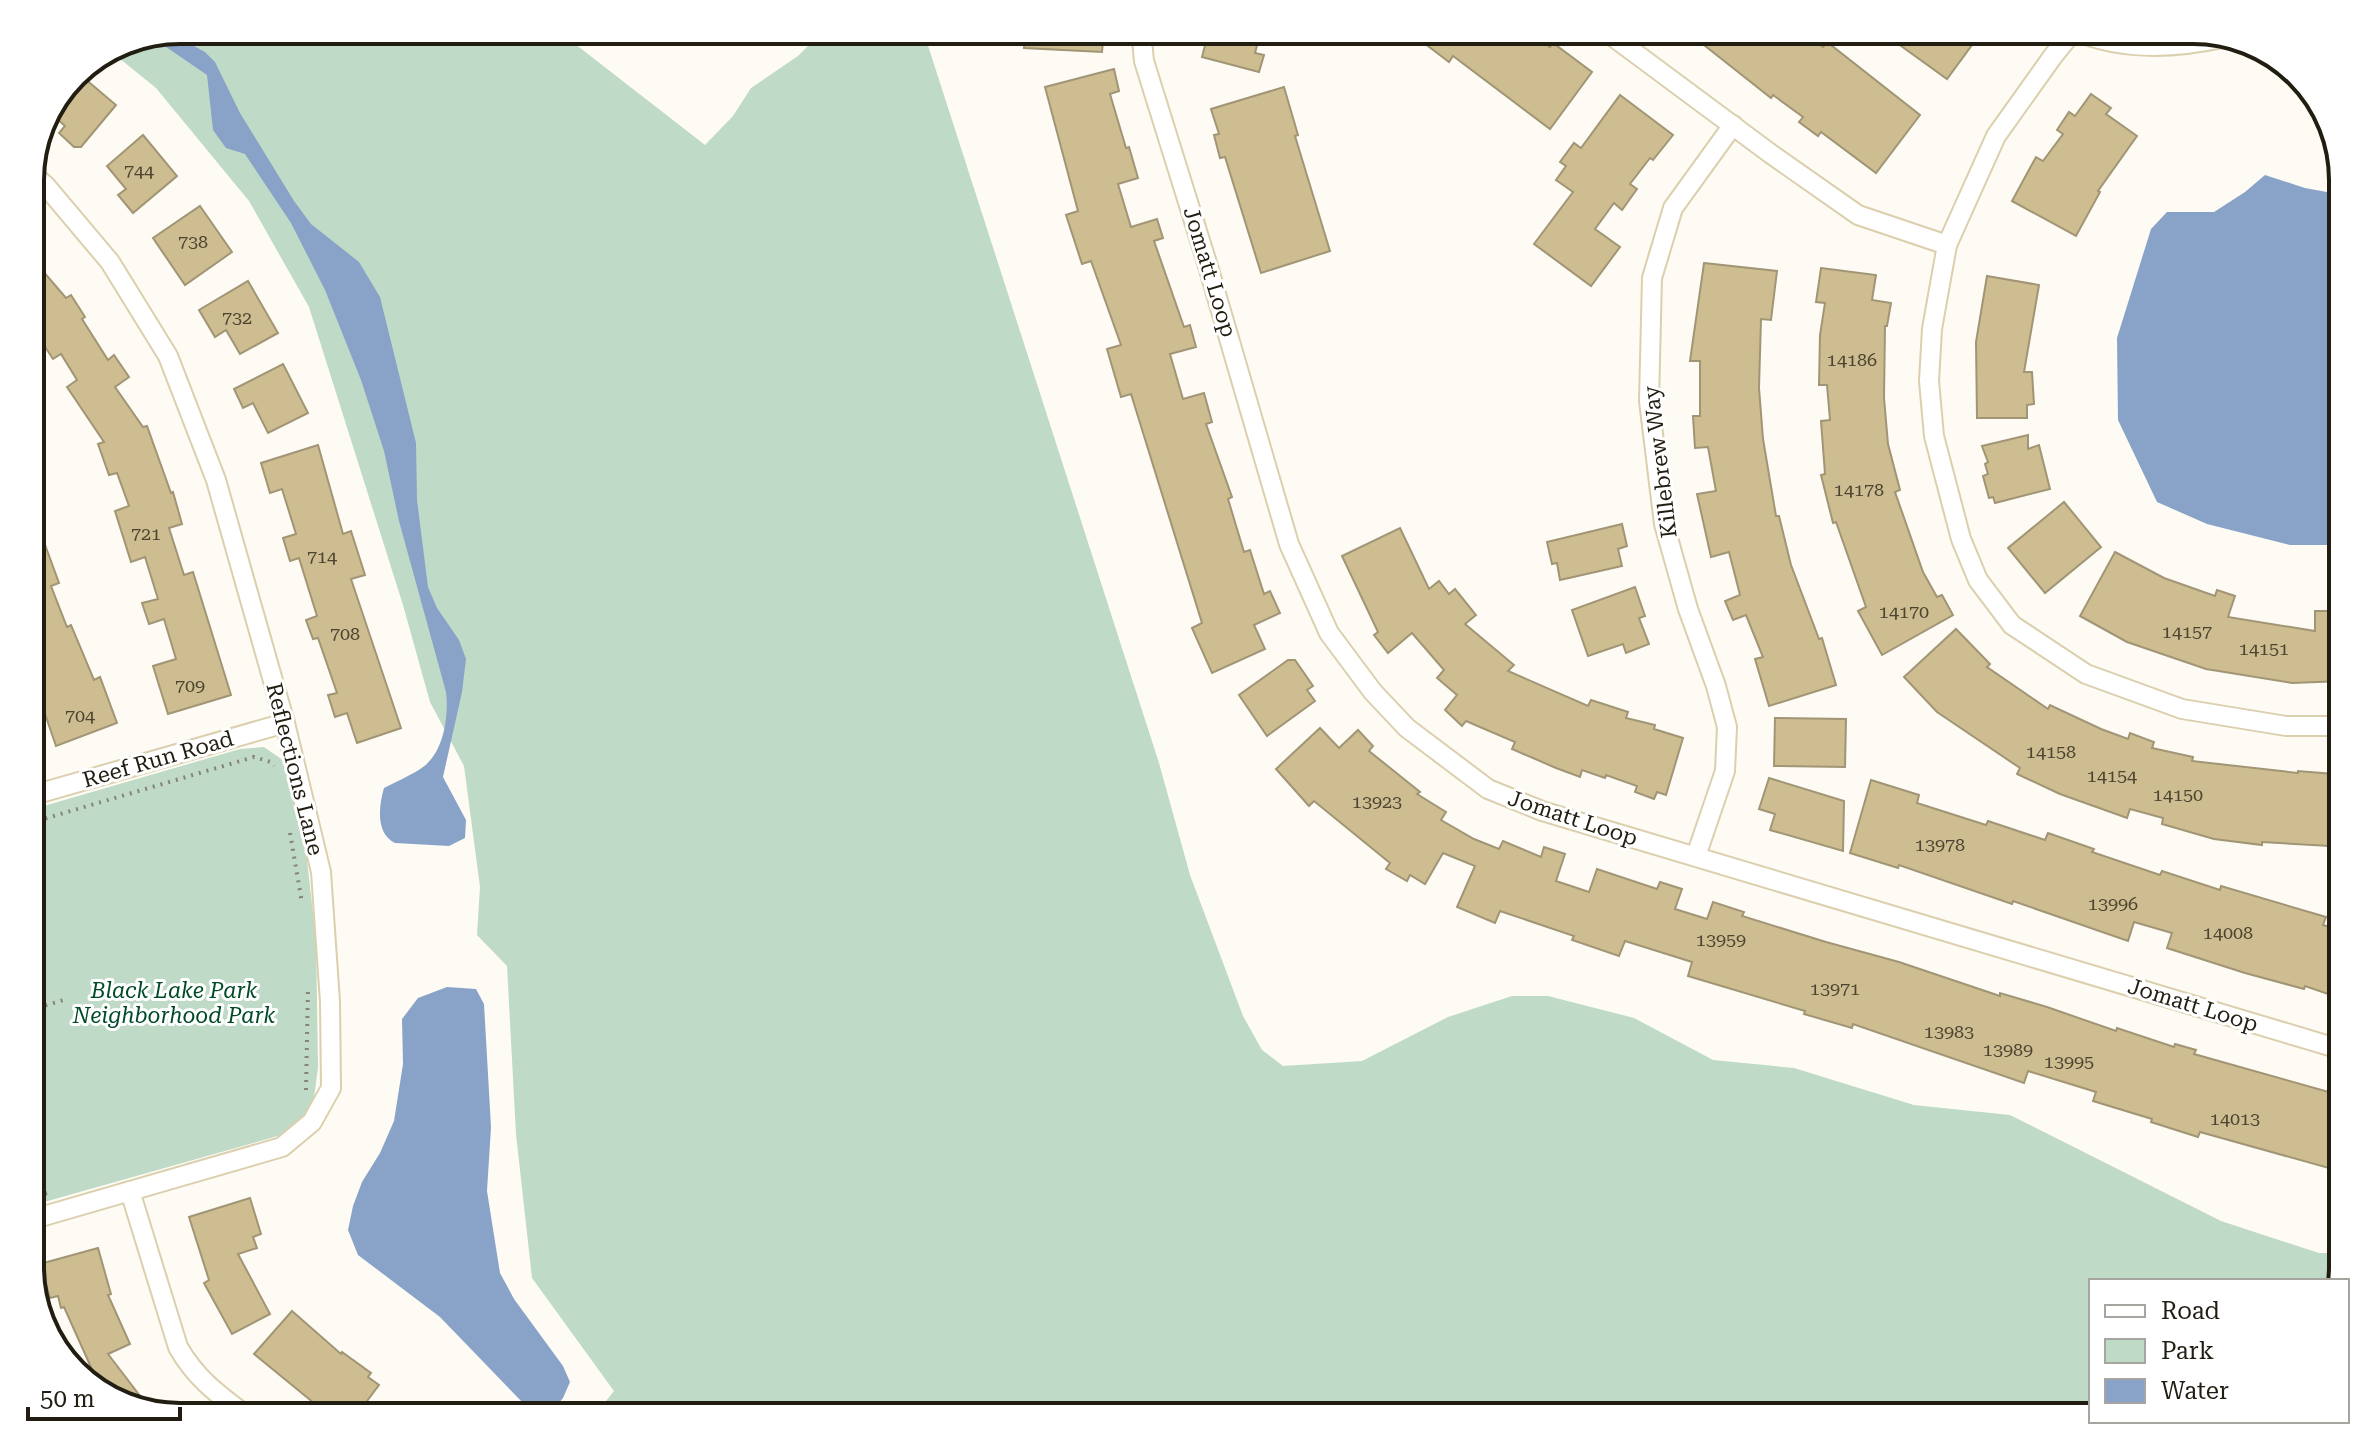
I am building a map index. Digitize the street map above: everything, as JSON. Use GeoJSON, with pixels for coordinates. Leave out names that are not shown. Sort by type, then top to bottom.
{"type":"FeatureCollection","features":[{"type":"Feature","properties":{"kind":"street","name":"Jomatt Loop"},"geometry":{"type":"LineString","coordinates":[[1142,44],[1144,61],[1289,544],[1315,605],[1347,660],[1407,728],[1488,789],[1542,811],[2329,1046]]}},
{"type":"Feature","properties":{"kind":"street"},"geometry":{"type":"LineString","coordinates":[[1623,44],[1858,215],[1947,245]]}},
{"type":"Feature","properties":{"kind":"street"},"geometry":{"type":"LineString","coordinates":[[2064,44],[1996,136],[1947,245],[1932,329],[1929,381],[1934,436],[1961,539],[1978,580],[2012,625],[2086,674],[2182,709],[2286,726],[2329,726]]}},
{"type":"Feature","properties":{"kind":"street"},"geometry":{"type":"LineString","coordinates":[[2129,44],[2159,48],[2184,44]]}},
{"type":"Feature","properties":{"kind":"street","name":"Killebrew Way"},"geometry":{"type":"LineString","coordinates":[[1696,856],[1725,771],[1727,727],[1664,524],[1649,401],[1652,278],[1673,208],[1733,125]]}},
{"type":"Feature","properties":{"kind":"street","name":"Reflections Lane"},"geometry":{"type":"LineString","coordinates":[[44,184],[110,262],[168,356],[216,480],[285,723],[321,872],[330,1002],[331,1088],[312,1122],[282,1147],[44,1216]]}},
{"type":"Feature","properties":{"kind":"street","name":"Reef Run Road"},"geometry":{"type":"LineString","coordinates":[[44,792],[285,723]]}},
{"type":"Feature","properties":{"kind":"street"},"geometry":{"type":"LineString","coordinates":[[130,1191],[178,1347],[191,1369],[230,1403]]}},
{"type":"Feature","properties":{"kind":"path"},"geometry":{"type":"LineString","coordinates":[[44,819],[254,757],[271,762],[279,773]]}},
{"type":"Feature","properties":{"kind":"path"},"geometry":{"type":"LineString","coordinates":[[290,831],[303,904]]}},
{"type":"Feature","properties":{"kind":"path"},"geometry":{"type":"LineString","coordinates":[[306,1094],[308,980]]}},
{"type":"Feature","properties":{"kind":"path"},"geometry":{"type":"LineString","coordinates":[[44,1006],[67,999]]}},
{"type":"Feature","properties":{"kind":"path"},"geometry":{"type":"LineString","coordinates":[[44,1194],[60,1189]]}},
{"type":"Feature","properties":{"kind":"green space"},"geometry":{"type":"Polygon","coordinates":[[[180,44],[575,44],[705,145],[733,116],[751,88],[798,56],[810,44],[928,44],[1159,763],[1190,875],[1243,1016],[1262,1050],[1283,1066],[1362,1061],[1448,1017],[1512,996],[1548,996],[1634,1018],[1713,1060],[1794,1068],[1914,1105],[2010,1115],[2221,1221],[2319,1253],[2329,1253],[2328,1279],[2089,1279],[2089,1403],[604,1403],[614,1391],[532,1278],[516,1134],[507,966],[477,935],[480,887],[464,766],[430,702],[403,605],[309,307],[249,201],[156,88],[120,59],[153,47],[180,44]]]}},
{"type":"Feature","properties":{"kind":"green space","name":"Black Lake Park Neighborhood Park"},"geometry":{"type":"Polygon","coordinates":[[[264,747],[284,761],[305,843],[316,939],[318,1067],[314,1098],[304,1117],[285,1134],[44,1202],[44,806],[240,749],[264,747]]]}},
{"type":"Feature","properties":{"kind":"water"},"geometry":{"type":"Polygon","coordinates":[[[190,44],[215,62],[240,113],[294,201],[311,224],[359,262],[380,297],[416,443],[417,500],[428,587],[437,608],[459,640],[466,659],[443,777],[466,820],[465,838],[449,846],[395,843],[381,826],[384,788],[423,767],[436,752],[446,722],[446,692],[399,521],[384,451],[361,380],[325,290],[291,223],[245,154],[226,148],[213,130],[207,75],[164,46],[190,44]]]}},
{"type":"Feature","properties":{"kind":"water"},"geometry":{"type":"Polygon","coordinates":[[[2265,175],[2329,192],[2329,545],[2290,545],[2207,524],[2157,502],[2118,420],[2117,338],[2151,229],[2167,212],[2214,212],[2265,175]]]}},
{"type":"Feature","properties":{"kind":"water"},"geometry":{"type":"Polygon","coordinates":[[[447,987],[476,989],[484,1004],[491,1127],[487,1191],[500,1273],[514,1299],[563,1366],[570,1382],[559,1403],[523,1403],[440,1317],[358,1255],[348,1230],[362,1182],[380,1153],[394,1121],[403,1064],[402,1019],[418,998],[447,987]]]}},
{"type":"Feature","properties":{"kind":"building"},"geometry":{"type":"Polygon","coordinates":[[[1024,44],[1103,44],[1102,52],[1024,48],[1024,44]]]}},
{"type":"Feature","properties":{"kind":"building"},"geometry":{"type":"Polygon","coordinates":[[[1205,44],[1257,44],[1255,53],[1264,55],[1259,72],[1202,57],[1205,44]]]}},
{"type":"Feature","properties":{"kind":"building"},"geometry":{"type":"Polygon","coordinates":[[[1425,44],[1546,44],[1550,47],[1554,44],[1592,72],[1550,129],[1453,56],[1449,62],[1425,44]]]}},
{"type":"Feature","properties":{"kind":"building"},"geometry":{"type":"Polygon","coordinates":[[[1703,44],[1819,44],[1823,47],[1830,44],[1920,115],[1876,173],[1821,132],[1818,136],[1799,122],[1803,117],[1773,95],[1771,98],[1703,44]]]}},
{"type":"Feature","properties":{"kind":"building"},"geometry":{"type":"Polygon","coordinates":[[[1898,44],[1973,44],[1947,79],[1898,44]]]}},
{"type":"Feature","properties":{"kind":"building"},"geometry":{"type":"Polygon","coordinates":[[[1114,69],[1119,91],[1110,94],[1138,178],[1118,184],[1131,227],[1157,219],[1163,238],[1154,241],[1184,327],[1190,325],[1196,347],[1170,354],[1183,399],[1204,393],[1212,422],[1206,424],[1232,497],[1228,499],[1244,552],[1250,550],[1264,594],[1270,591],[1280,613],[1254,625],[1265,649],[1212,673],[1192,628],[1202,623],[1131,394],[1121,397],[1107,349],[1121,345],[1091,261],[1082,264],[1066,215],[1078,211],[1045,87],[1114,69]]]}},
{"type":"Feature","properties":{"kind":"building"},"geometry":{"type":"Polygon","coordinates":[[[87,81],[116,105],[81,147],[74,147],[59,133],[65,126],[58,120],[72,97],[87,81]]]}},
{"type":"Feature","properties":{"kind":"building"},"geometry":{"type":"Polygon","coordinates":[[[1284,87],[1298,135],[1295,136],[1330,251],[1261,273],[1225,157],[1220,158],[1214,135],[1219,134],[1211,109],[1284,87]]]}},
{"type":"Feature","properties":{"kind":"building"},"geometry":{"type":"Polygon","coordinates":[[[2091,94],[2111,108],[2106,114],[2137,136],[2098,191],[2076,236],[2012,201],[2036,157],[2043,161],[2063,134],[2057,130],[2069,112],[2075,116],[2091,94]]]}},
{"type":"Feature","properties":{"kind":"building"},"geometry":{"type":"Polygon","coordinates":[[[1620,95],[1673,135],[1630,184],[1637,189],[1622,210],[1614,203],[1595,229],[1620,247],[1591,286],[1534,244],[1573,192],[1556,180],[1566,166],[1560,162],[1574,143],[1581,148],[1620,95]]]}},
{"type":"Feature","properties":{"kind":"building"},"geometry":{"type":"Polygon","coordinates":[[[143,135],[177,176],[133,213],[118,195],[126,189],[107,166],[143,135]]]}},
{"type":"Feature","properties":{"kind":"building"},"geometry":{"type":"Polygon","coordinates":[[[200,206],[232,252],[185,285],[153,238],[200,206]]]}},
{"type":"Feature","properties":{"kind":"building"},"geometry":{"type":"Polygon","coordinates":[[[1704,263],[1777,271],[1771,320],[1761,319],[1759,388],[1763,439],[1776,516],[1779,516],[1791,565],[1819,639],[1822,638],[1836,685],[1769,706],[1755,659],[1763,657],[1746,615],[1733,620],[1725,601],[1740,595],[1729,552],[1711,557],[1697,494],[1716,491],[1708,447],[1695,448],[1693,416],[1700,416],[1700,361],[1690,361],[1704,263]]]}},
{"type":"Feature","properties":{"kind":"building"},"geometry":{"type":"Polygon","coordinates":[[[1821,268],[1876,275],[1872,300],[1891,303],[1885,326],[1884,398],[1888,444],[1900,490],[1895,492],[1923,572],[1937,597],[1942,595],[1953,615],[1882,655],[1858,611],[1866,607],[1836,522],[1833,523],[1821,475],[1825,474],[1821,421],[1830,420],[1827,385],[1819,385],[1820,335],[1825,303],[1816,302],[1821,268]]]}},
{"type":"Feature","properties":{"kind":"building"},"geometry":{"type":"Polygon","coordinates":[[[44,272],[66,298],[71,295],[108,360],[114,355],[129,377],[115,387],[143,427],[147,426],[173,492],[182,524],[169,528],[184,575],[193,572],[231,695],[168,714],[153,666],[176,659],[164,619],[149,624],[142,603],[158,599],[145,557],[131,562],[115,511],[129,506],[117,473],[109,475],[98,444],[104,442],[67,387],[77,380],[61,354],[53,359],[44,345],[44,272]]]}},
{"type":"Feature","properties":{"kind":"building"},"geometry":{"type":"Polygon","coordinates":[[[1987,276],[2039,285],[2024,372],[2032,372],[2034,404],[2027,405],[2027,418],[1977,418],[1976,342],[1987,276]]]}},
{"type":"Feature","properties":{"kind":"building"},"geometry":{"type":"Polygon","coordinates":[[[248,281],[278,333],[240,354],[226,330],[215,337],[199,310],[248,281]]]}},
{"type":"Feature","properties":{"kind":"building"},"geometry":{"type":"Polygon","coordinates":[[[283,364],[308,413],[268,433],[253,403],[243,408],[234,389],[283,364]]]}},
{"type":"Feature","properties":{"kind":"building"},"geometry":{"type":"Polygon","coordinates":[[[2028,435],[2028,449],[2039,445],[2050,489],[1995,503],[1993,497],[1989,498],[1983,476],[1988,474],[1985,464],[1988,462],[1982,446],[2028,435]]]}},
{"type":"Feature","properties":{"kind":"building"},"geometry":{"type":"Polygon","coordinates":[[[318,445],[343,534],[351,531],[365,575],[351,579],[401,728],[357,743],[347,713],[335,717],[328,695],[337,693],[318,638],[313,639],[306,620],[317,616],[299,558],[290,561],[283,538],[296,534],[282,489],[270,493],[261,463],[318,445]]]}},
{"type":"Feature","properties":{"kind":"building"},"geometry":{"type":"Polygon","coordinates":[[[2064,502],[2101,547],[2045,593],[2008,548],[2064,502]]]}},
{"type":"Feature","properties":{"kind":"building"},"geometry":{"type":"Polygon","coordinates":[[[1622,524],[1627,546],[1618,549],[1622,566],[1560,580],[1557,563],[1552,564],[1547,542],[1622,524]]]}},
{"type":"Feature","properties":{"kind":"building"},"geometry":{"type":"Polygon","coordinates":[[[1400,528],[1429,589],[1439,581],[1449,594],[1455,589],[1476,615],[1465,624],[1514,665],[1508,671],[1588,706],[1591,700],[1628,712],[1626,718],[1655,725],[1654,729],[1683,738],[1666,795],[1657,792],[1654,799],[1635,792],[1637,786],[1606,775],[1605,778],[1582,770],[1580,777],[1512,749],[1515,742],[1466,721],[1462,726],[1445,710],[1457,695],[1437,678],[1444,670],[1412,633],[1388,653],[1374,635],[1378,632],[1342,556],[1400,528]]]}},
{"type":"Feature","properties":{"kind":"building"},"geometry":{"type":"Polygon","coordinates":[[[44,542],[59,583],[51,586],[67,627],[71,625],[94,680],[100,677],[117,723],[56,746],[44,711],[44,542]]]}},
{"type":"Feature","properties":{"kind":"building"},"geometry":{"type":"Polygon","coordinates":[[[2115,552],[2164,578],[2215,596],[2217,590],[2235,596],[2228,617],[2315,631],[2315,611],[2329,611],[2329,682],[2292,683],[2206,669],[2127,642],[2080,616],[2115,552]]]}},
{"type":"Feature","properties":{"kind":"building"},"geometry":{"type":"Polygon","coordinates":[[[1635,587],[1645,616],[1639,618],[1649,644],[1626,653],[1623,644],[1588,656],[1572,610],[1635,587]]]}},
{"type":"Feature","properties":{"kind":"building"},"geometry":{"type":"Polygon","coordinates":[[[1956,629],[1990,664],[1987,667],[2048,709],[2050,705],[2128,739],[2130,733],[2154,742],[2152,748],[2193,757],[2192,761],[2329,774],[2329,846],[2262,842],[2262,845],[2214,839],[2162,824],[2163,818],[2130,809],[2127,818],[2060,794],[2017,774],[2020,768],[1937,712],[1904,677],[1956,629]]]}},
{"type":"Feature","properties":{"kind":"building"},"geometry":{"type":"Polygon","coordinates":[[[1288,660],[1295,660],[1313,686],[1307,690],[1315,701],[1267,736],[1239,695],[1288,660]]]}},
{"type":"Feature","properties":{"kind":"building"},"geometry":{"type":"Polygon","coordinates":[[[1775,718],[1846,719],[1845,767],[1774,766],[1775,718]]]}},
{"type":"Feature","properties":{"kind":"building"},"geometry":{"type":"Polygon","coordinates":[[[1320,728],[1339,748],[1358,730],[1373,746],[1369,751],[1420,792],[1417,794],[1446,812],[1441,820],[1499,849],[1503,841],[1541,857],[1544,847],[1565,854],[1556,881],[1589,892],[1597,869],[1657,889],[1660,882],[1682,889],[1675,909],[1707,919],[1713,902],[1744,912],[1742,916],[1899,962],[2000,996],[2000,993],[2116,1031],[2117,1028],[2174,1047],[2175,1044],[2196,1050],[2194,1054],[2329,1092],[2329,1168],[2200,1132],[2198,1137],[2151,1122],[2152,1119],[2093,1101],[2096,1092],[2028,1071],[2024,1083],[1853,1024],[1852,1028],[1804,1014],[1805,1011],[1688,976],[1692,962],[1625,941],[1619,956],[1572,940],[1574,936],[1500,911],[1495,923],[1457,907],[1475,866],[1443,853],[1425,884],[1410,875],[1407,881],[1386,869],[1390,863],[1314,801],[1309,806],[1276,769],[1320,728]]]}},
{"type":"Feature","properties":{"kind":"building"},"geometry":{"type":"Polygon","coordinates":[[[1769,778],[1844,801],[1843,851],[1770,830],[1775,814],[1759,809],[1769,778]]]}},
{"type":"Feature","properties":{"kind":"building"},"geometry":{"type":"Polygon","coordinates":[[[1871,780],[1919,795],[1917,803],[1986,825],[1988,821],[2045,840],[2048,833],[2160,875],[2162,871],[2220,890],[2221,886],[2326,917],[2323,925],[2329,927],[2329,994],[2245,973],[2167,948],[2172,933],[2134,922],[2128,941],[2013,901],[2012,904],[1899,865],[1898,868],[1850,853],[1871,780]]]}},
{"type":"Feature","properties":{"kind":"building"},"geometry":{"type":"Polygon","coordinates":[[[250,1198],[261,1234],[253,1237],[257,1248],[238,1254],[270,1314],[232,1334],[204,1283],[209,1280],[189,1217],[250,1198]]]}},
{"type":"Feature","properties":{"kind":"building"},"geometry":{"type":"Polygon","coordinates":[[[98,1248],[111,1294],[108,1295],[130,1344],[108,1354],[141,1397],[112,1385],[93,1371],[58,1296],[50,1298],[44,1263],[98,1248]]]}},
{"type":"Feature","properties":{"kind":"building"},"geometry":{"type":"Polygon","coordinates":[[[292,1311],[341,1354],[371,1373],[368,1377],[379,1385],[366,1403],[314,1403],[254,1354],[292,1311]]]}}]}
